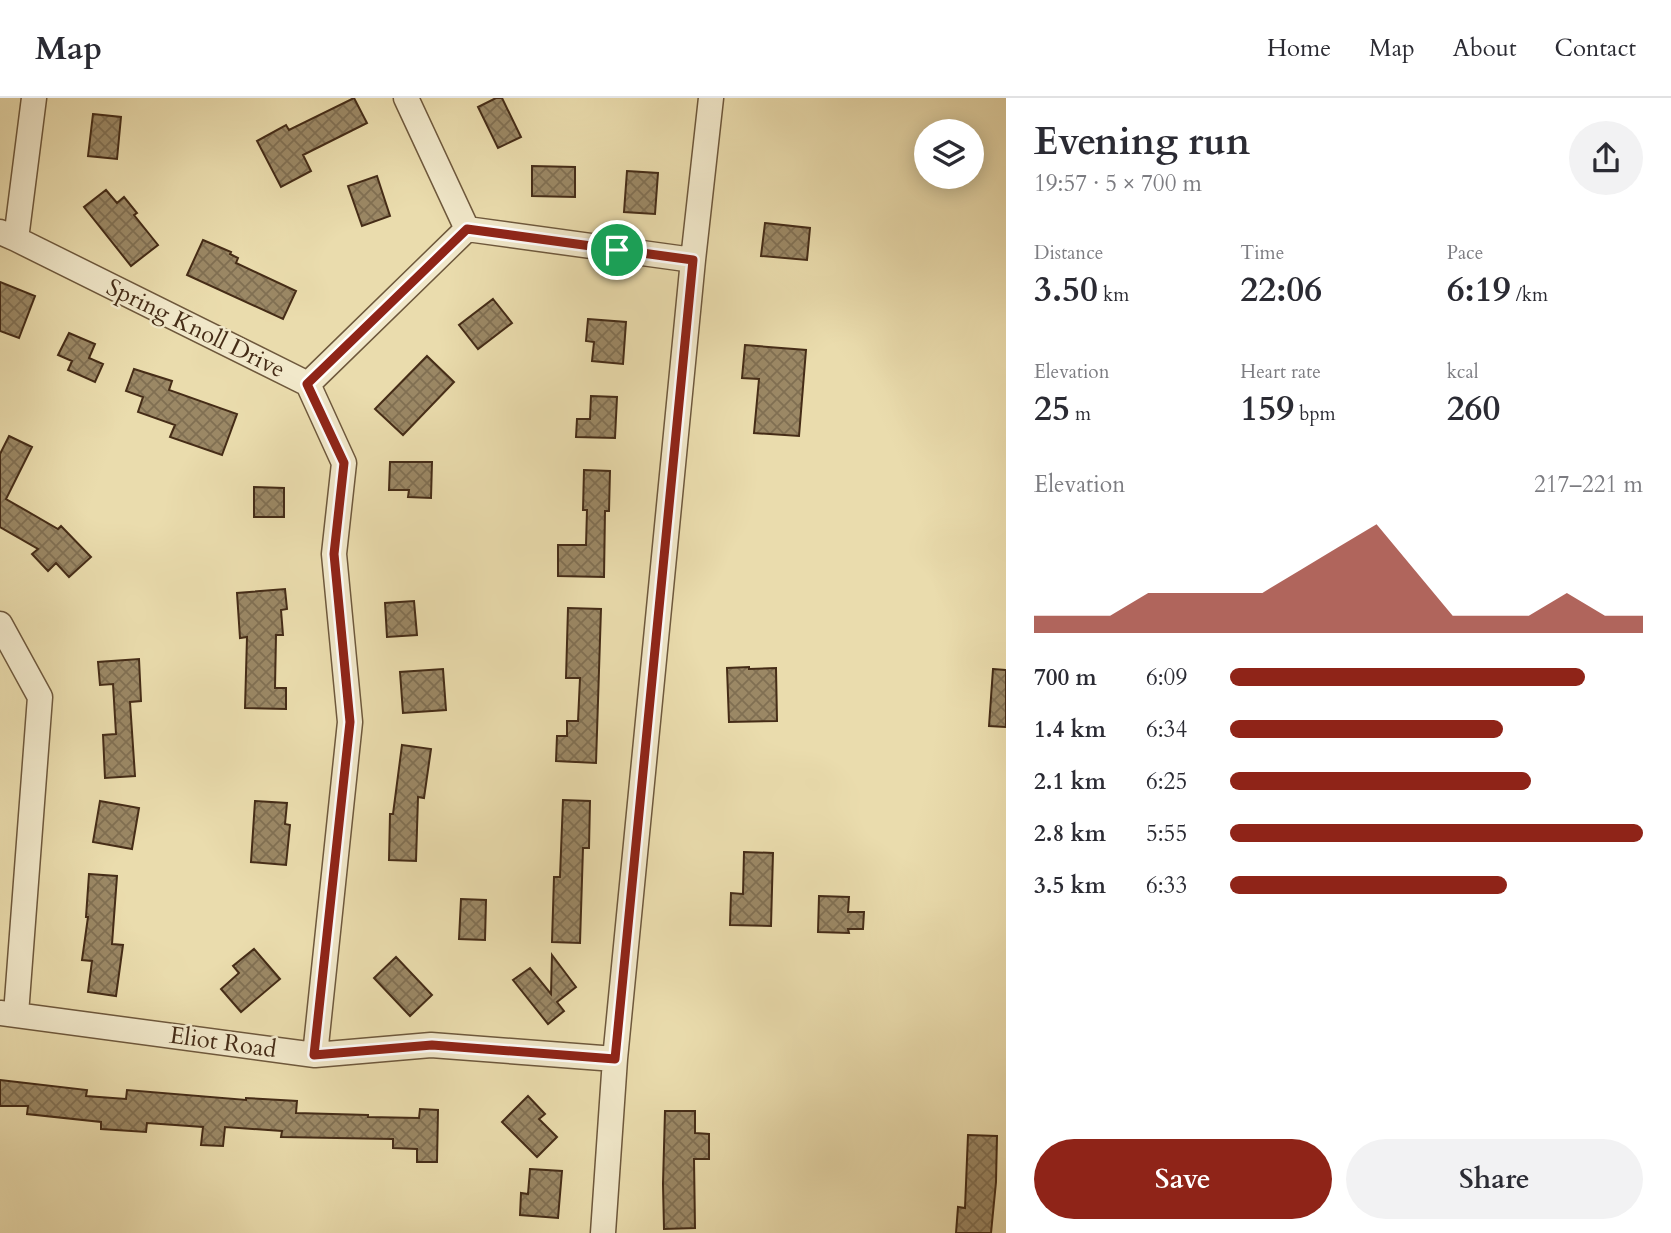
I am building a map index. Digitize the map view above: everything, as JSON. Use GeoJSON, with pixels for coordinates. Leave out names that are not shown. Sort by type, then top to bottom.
{"type":"FeatureCollection","features":[{"type":"Feature","properties":{"kind":"street"},"geometry":{"type":"LineString","coordinates":[[8,236],[34,98]]}},
{"type":"Feature","properties":{"kind":"street"},"geometry":{"type":"LineString","coordinates":[[406,98],[467,229]]}},
{"type":"Feature","properties":{"kind":"street"},"geometry":{"type":"LineString","coordinates":[[603,1233],[615,1059],[711,98]]}},
{"type":"Feature","properties":{"kind":"street"},"geometry":{"type":"LineString","coordinates":[[467,229],[693,260]]}},
{"type":"Feature","properties":{"kind":"street"},"geometry":{"type":"LineString","coordinates":[[307,384],[467,229]]}},
{"type":"Feature","properties":{"kind":"street","name":"Spring Knoll Drive"},"geometry":{"type":"LineString","coordinates":[[8,236],[307,384],[344,463],[334,554],[350,722],[314,1055]]}},
{"type":"Feature","properties":{"kind":"street"},"geometry":{"type":"LineString","coordinates":[[0,624],[40,697],[8,1013]]}},
{"type":"Feature","properties":{"kind":"street","name":"Eliot Road"},"geometry":{"type":"LineString","coordinates":[[8,1013],[314,1055],[432,1045],[615,1059]]}},
{"type":"Feature","properties":{"kind":"building"},"geometry":{"type":"Polygon","coordinates":[[[354,98],[367,123],[303,155],[311,171],[281,187],[257,141],[286,125],[289,130],[354,98]]]}},
{"type":"Feature","properties":{"kind":"building"},"geometry":{"type":"Polygon","coordinates":[[[496,98],[502,98],[521,137],[498,148],[478,107],[496,98]]]}},
{"type":"Feature","properties":{"kind":"building"},"geometry":{"type":"Polygon","coordinates":[[[93,114],[121,117],[117,159],[88,156],[93,114]]]}},
{"type":"Feature","properties":{"kind":"building"},"geometry":{"type":"Polygon","coordinates":[[[532,166],[575,167],[575,197],[532,196],[532,166]]]}},
{"type":"Feature","properties":{"kind":"building"},"geometry":{"type":"Polygon","coordinates":[[[627,171],[658,173],[655,214],[624,212],[627,171]]]}},
{"type":"Feature","properties":{"kind":"building"},"geometry":{"type":"Polygon","coordinates":[[[377,176],[390,216],[362,226],[348,186],[377,176]]]}},
{"type":"Feature","properties":{"kind":"building"},"geometry":{"type":"Polygon","coordinates":[[[106,190],[117,203],[124,197],[137,213],[134,215],[158,245],[131,266],[84,207],[106,190]]]}},
{"type":"Feature","properties":{"kind":"building"},"geometry":{"type":"Polygon","coordinates":[[[765,223],[810,228],[807,260],[761,256],[765,223]]]}},
{"type":"Feature","properties":{"kind":"building"},"geometry":{"type":"Polygon","coordinates":[[[203,240],[231,252],[230,254],[238,258],[236,263],[296,291],[283,319],[187,275],[203,240]]]}},
{"type":"Feature","properties":{"kind":"building"},"geometry":{"type":"Polygon","coordinates":[[[0,282],[35,296],[19,338],[0,331],[0,282]]]}},
{"type":"Feature","properties":{"kind":"building"},"geometry":{"type":"Polygon","coordinates":[[[493,299],[512,323],[478,349],[459,325],[493,299]]]}},
{"type":"Feature","properties":{"kind":"building"},"geometry":{"type":"Polygon","coordinates":[[[588,319],[626,322],[623,364],[592,361],[594,342],[586,341],[588,319]]]}},
{"type":"Feature","properties":{"kind":"building"},"geometry":{"type":"Polygon","coordinates":[[[69,333],[95,344],[89,358],[103,364],[95,382],[68,370],[72,361],[58,355],[69,333]]]}},
{"type":"Feature","properties":{"kind":"building"},"geometry":{"type":"Polygon","coordinates":[[[745,345],[806,350],[799,436],[754,433],[759,379],[742,378],[745,345]]]}},
{"type":"Feature","properties":{"kind":"building"},"geometry":{"type":"Polygon","coordinates":[[[427,356],[454,382],[403,435],[375,409],[427,356]]]}},
{"type":"Feature","properties":{"kind":"building"},"geometry":{"type":"Polygon","coordinates":[[[134,369],[172,381],[169,390],[237,414],[222,455],[170,437],[175,425],[138,412],[143,397],[126,391],[134,369]]]}},
{"type":"Feature","properties":{"kind":"building"},"geometry":{"type":"Polygon","coordinates":[[[591,396],[617,397],[615,438],[576,437],[577,419],[590,419],[591,396]]]}},
{"type":"Feature","properties":{"kind":"building"},"geometry":{"type":"Polygon","coordinates":[[[9,436],[32,447],[6,499],[58,529],[61,526],[91,557],[69,577],[56,563],[48,571],[32,554],[38,549],[0,527],[0,454],[9,436]]]}},
{"type":"Feature","properties":{"kind":"building"},"geometry":{"type":"Polygon","coordinates":[[[390,462],[432,462],[431,498],[408,497],[409,490],[389,490],[390,462]]]}},
{"type":"Feature","properties":{"kind":"building"},"geometry":{"type":"Polygon","coordinates":[[[584,470],[610,471],[609,511],[605,511],[604,577],[558,576],[558,545],[586,545],[584,470]]]}},
{"type":"Feature","properties":{"kind":"building"},"geometry":{"type":"Polygon","coordinates":[[[254,487],[284,488],[284,517],[254,517],[254,487]]]}},
{"type":"Feature","properties":{"kind":"building"},"geometry":{"type":"Polygon","coordinates":[[[285,589],[287,609],[281,610],[283,635],[276,635],[275,688],[286,688],[286,709],[245,708],[247,637],[240,638],[237,593],[285,589]]]}},
{"type":"Feature","properties":{"kind":"building"},"geometry":{"type":"Polygon","coordinates":[[[414,601],[417,635],[387,637],[385,603],[414,601]]]}},
{"type":"Feature","properties":{"kind":"building"},"geometry":{"type":"Polygon","coordinates":[[[568,608],[601,609],[596,763],[556,761],[557,736],[567,736],[567,721],[578,721],[580,678],[566,678],[568,608]]]}},
{"type":"Feature","properties":{"kind":"building"},"geometry":{"type":"Polygon","coordinates":[[[139,659],[141,701],[130,702],[135,776],[105,778],[103,735],[116,734],[113,684],[100,685],[98,662],[139,659]]]}},
{"type":"Feature","properties":{"kind":"building"},"geometry":{"type":"Polygon","coordinates":[[[727,668],[776,668],[777,721],[729,722],[727,668]]]}},
{"type":"Feature","properties":{"kind":"building"},"geometry":{"type":"Polygon","coordinates":[[[443,669],[446,710],[403,713],[400,672],[443,669]]]}},
{"type":"Feature","properties":{"kind":"building"},"geometry":{"type":"Polygon","coordinates":[[[993,669],[1006,670],[1006,727],[989,726],[993,669]]]}},
{"type":"Feature","properties":{"kind":"building"},"geometry":{"type":"Polygon","coordinates":[[[402,745],[431,749],[424,798],[418,797],[416,861],[389,860],[390,814],[393,814],[402,745]]]}},
{"type":"Feature","properties":{"kind":"building"},"geometry":{"type":"Polygon","coordinates":[[[563,800],[590,801],[589,848],[583,848],[580,943],[552,942],[554,877],[560,877],[563,800]]]}},
{"type":"Feature","properties":{"kind":"building"},"geometry":{"type":"Polygon","coordinates":[[[100,801],[139,808],[132,849],[93,842],[100,801]]]}},
{"type":"Feature","properties":{"kind":"building"},"geometry":{"type":"Polygon","coordinates":[[[255,801],[287,803],[285,824],[290,825],[286,865],[251,862],[255,801]]]}},
{"type":"Feature","properties":{"kind":"building"},"geometry":{"type":"Polygon","coordinates":[[[744,852],[773,853],[771,926],[730,925],[731,893],[743,894],[744,852]]]}},
{"type":"Feature","properties":{"kind":"building"},"geometry":{"type":"Polygon","coordinates":[[[89,874],[117,876],[112,944],[123,945],[116,996],[88,992],[92,961],[82,960],[88,917],[89,874]]]}},
{"type":"Feature","properties":{"kind":"building"},"geometry":{"type":"Polygon","coordinates":[[[819,896],[849,897],[848,912],[864,912],[863,929],[848,929],[849,933],[818,932],[819,896]]]}},
{"type":"Feature","properties":{"kind":"building"},"geometry":{"type":"Polygon","coordinates":[[[461,899],[486,900],[485,940],[459,939],[461,899]]]}},
{"type":"Feature","properties":{"kind":"building"},"geometry":{"type":"Polygon","coordinates":[[[254,949],[280,979],[241,1012],[221,989],[239,973],[233,966],[254,949]]]}},
{"type":"Feature","properties":{"kind":"building"},"geometry":{"type":"Polygon","coordinates":[[[552,955],[576,987],[557,1002],[564,1011],[548,1024],[513,980],[530,968],[551,994],[552,955]]]}},
{"type":"Feature","properties":{"kind":"building"},"geometry":{"type":"Polygon","coordinates":[[[396,957],[432,995],[410,1016],[374,978],[396,957]]]}},
{"type":"Feature","properties":{"kind":"building"},"geometry":{"type":"Polygon","coordinates":[[[0,1080],[87,1090],[86,1096],[126,1099],[127,1090],[246,1100],[297,1101],[296,1113],[419,1118],[420,1109],[438,1110],[437,1162],[417,1162],[417,1149],[393,1148],[393,1139],[281,1137],[282,1131],[225,1127],[223,1146],[201,1145],[203,1127],[147,1123],[146,1132],[101,1129],[101,1122],[27,1114],[28,1106],[0,1106],[0,1080]]]}},
{"type":"Feature","properties":{"kind":"building"},"geometry":{"type":"Polygon","coordinates":[[[528,1096],[545,1114],[539,1119],[557,1137],[537,1157],[502,1122],[528,1096]]]}},
{"type":"Feature","properties":{"kind":"building"},"geometry":{"type":"Polygon","coordinates":[[[665,1111],[695,1111],[695,1133],[709,1134],[709,1159],[694,1159],[695,1228],[664,1229],[665,1111]]]}},
{"type":"Feature","properties":{"kind":"building"},"geometry":{"type":"Polygon","coordinates":[[[968,1135],[997,1136],[991,1233],[956,1233],[958,1207],[965,1208],[968,1135]]]}},
{"type":"Feature","properties":{"kind":"building"},"geometry":{"type":"Polygon","coordinates":[[[530,1169],[562,1171],[558,1218],[520,1215],[521,1193],[528,1194],[530,1169]]]}},
{"type":"Feature","properties":{"kind":"route"},"geometry":{"type":"LineString","coordinates":[[467,229],[617,250],[693,260],[615,1059],[432,1045],[314,1055],[350,722],[334,554],[344,463],[307,384],[467,229]]}}]}
